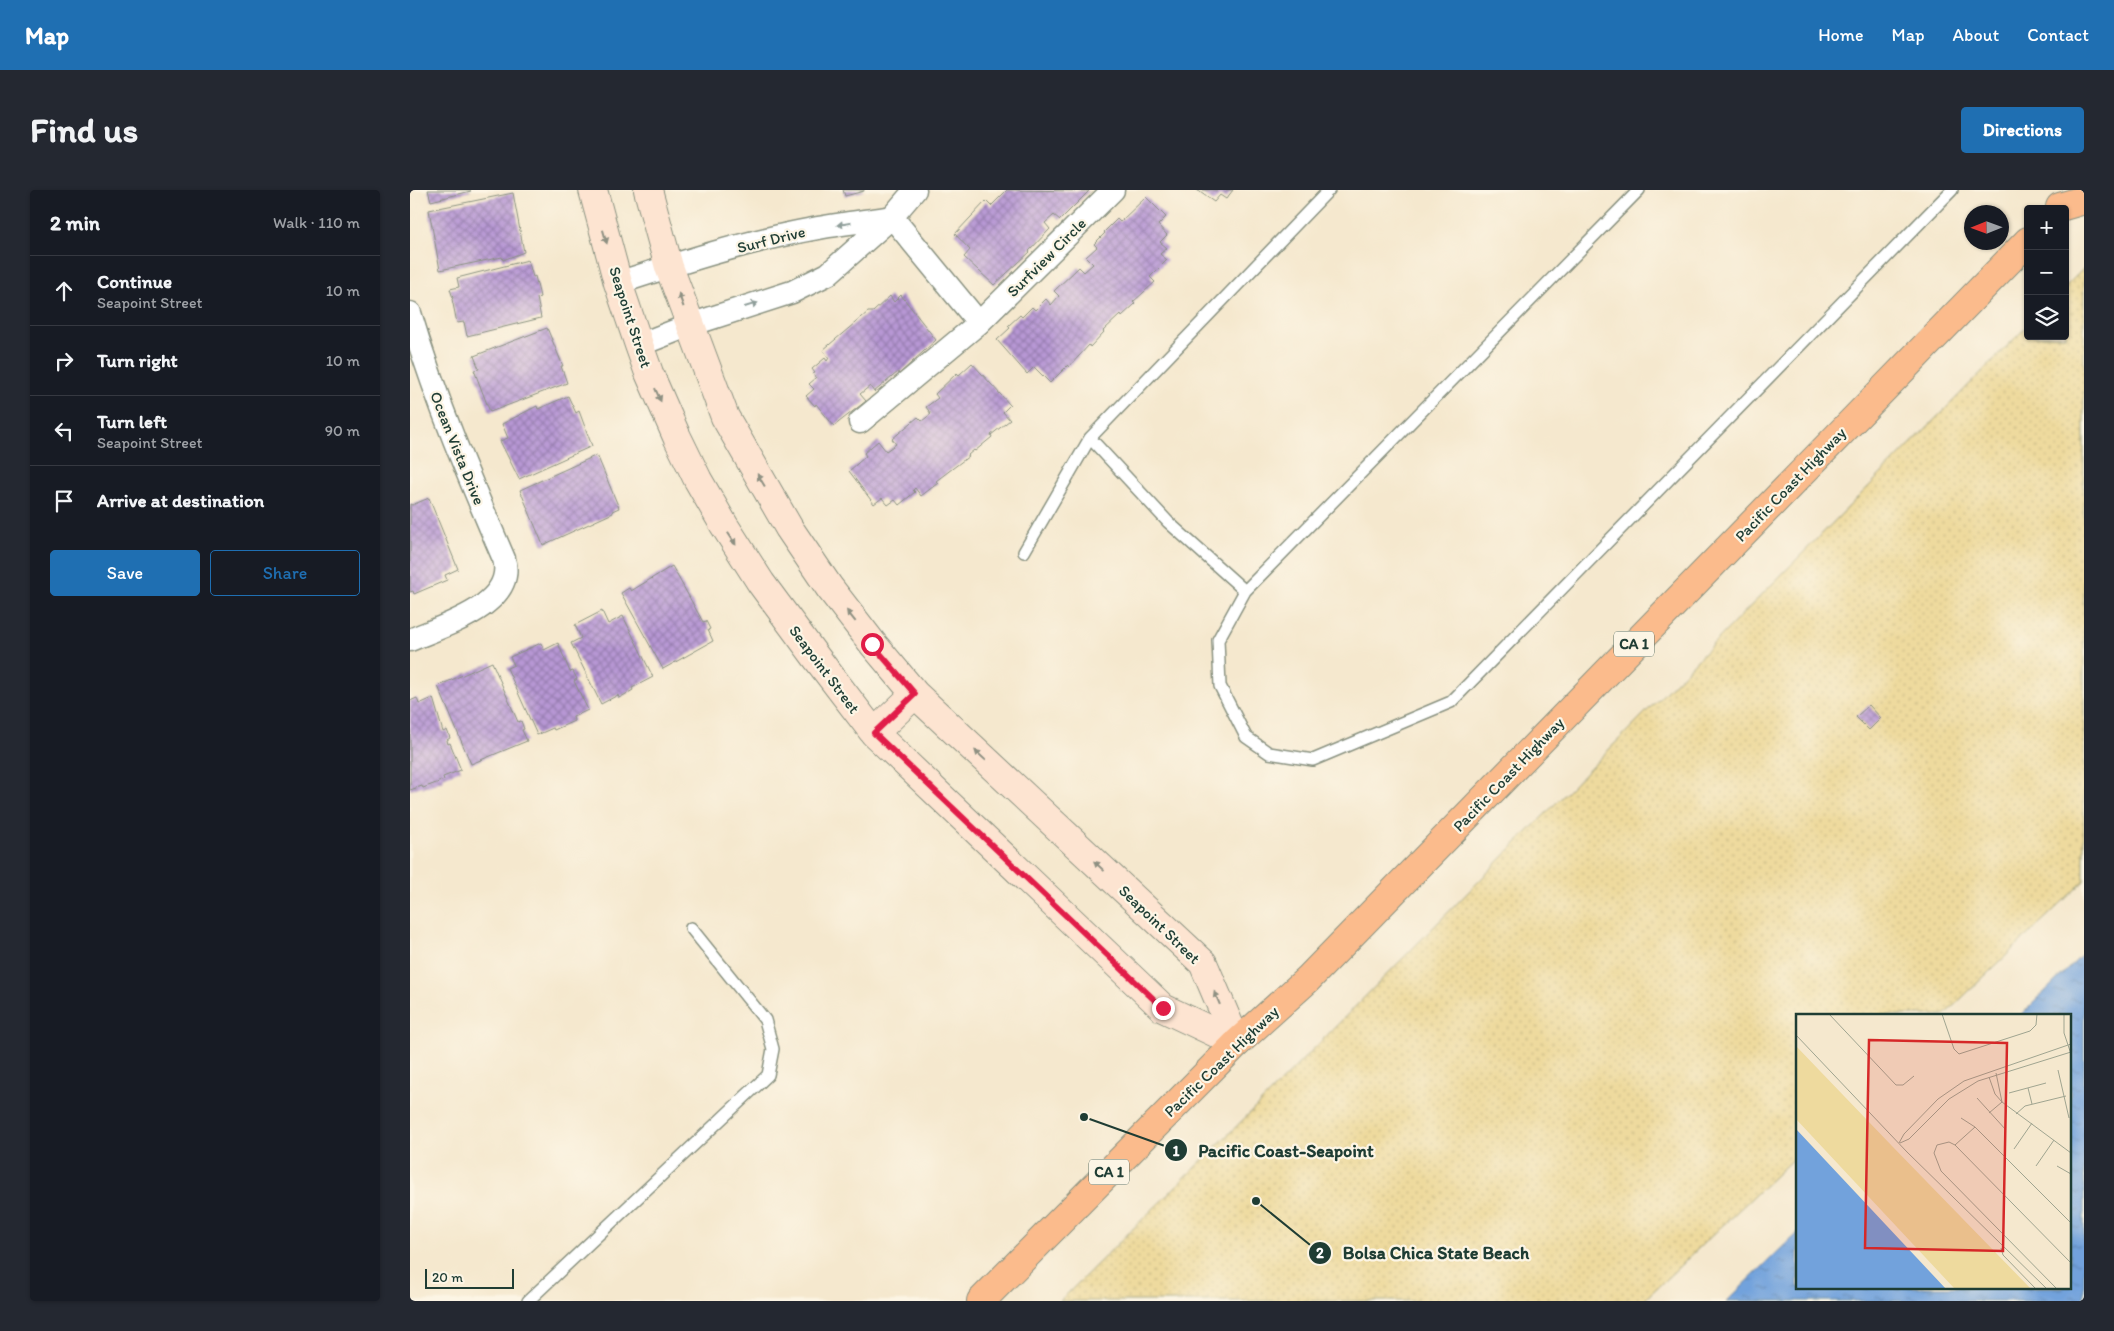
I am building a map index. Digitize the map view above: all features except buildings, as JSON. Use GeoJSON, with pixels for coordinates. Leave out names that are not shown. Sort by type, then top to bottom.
{"type":"FeatureCollection","features":[{"type":"Feature","properties":{"kind":"highway","name":"Pacific Coast Highway"},"geometry":{"type":"LineString","coordinates":[[981,1301],[1236,1043],[1308,979],[2024,245]]}},
{"type":"Feature","properties":{"kind":"main road","name":"Seapoint Street"},"geometry":{"type":"LineString","coordinates":[[593,190],[618,283],[649,373],[698,480],[760,583],[874,733],[1163,1008],[1236,1043]]}},
{"type":"Feature","properties":{"kind":"main road","name":"Seapoint Street"},"geometry":{"type":"LineString","coordinates":[[648,190],[669,266],[725,417],[789,528],[829,587],[872,644],[915,694],[1203,963],[1236,1043]]}},
{"type":"Feature","properties":{"kind":"main road"},"geometry":{"type":"LineString","coordinates":[[874,733],[915,694]]}},
{"type":"Feature","properties":{"kind":"street"},"geometry":{"type":"LineString","coordinates":[[639,345],[690,325],[792,292],[828,274],[892,217],[915,190]]}},
{"type":"Feature","properties":{"kind":"street","name":"Surfview Circle"},"geometry":{"type":"LineString","coordinates":[[860,422],[979,323],[1113,190]]}},
{"type":"Feature","properties":{"kind":"street","name":"Surf Drive"},"geometry":{"type":"LineString","coordinates":[[618,283],[669,266],[813,229],[892,217]]}},
{"type":"Feature","properties":{"kind":"street"},"geometry":{"type":"LineString","coordinates":[[892,217],[979,323]]}},
{"type":"Feature","properties":{"kind":"street","name":"Ocean Vista Drive"},"geometry":{"type":"LineString","coordinates":[[410,313],[453,441],[506,567],[504,581],[493,597],[471,613],[410,640]]}},
{"type":"Feature","properties":{"kind":"lane"},"geometry":{"type":"LineString","coordinates":[[1024,552],[1090,438],[1330,190]]}},
{"type":"Feature","properties":{"kind":"lane"},"geometry":{"type":"LineString","coordinates":[[1640,190],[1245,592],[1218,640],[1220,686],[1246,737],[1269,753],[1313,760],[1451,702],[1952,190]]}},
{"type":"Feature","properties":{"kind":"lane"},"geometry":{"type":"LineString","coordinates":[[1090,438],[1168,522],[1245,592]]}},
{"type":"Feature","properties":{"kind":"lane"},"geometry":{"type":"LineString","coordinates":[[528,1301],[768,1075],[773,1049],[765,1020],[691,928]]}},
{"type":"Feature","properties":{"kind":"sand"},"geometry":{"type":"Polygon","coordinates":[[[2084,268],[2084,881],[1945,1014],[1796,1014],[1796,1156],[1643,1301],[1060,1301],[1262,1101],[2024,329],[2024,340],[2069,340],[2069,283],[2084,268]]]}},
{"type":"Feature","properties":{"kind":"water"},"geometry":{"type":"Polygon","coordinates":[[[2084,953],[2084,1301],[1727,1301],[1796,1234],[1796,1288],[2072,1288],[2072,1014],[2022,1014],[2084,953]]]}},
{"type":"Feature","properties":{"kind":"place","name":"Pacific Coast-Seapoint"},"geometry":{"type":"Point","coordinates":[1084,1117]}},
{"type":"Feature","properties":{"kind":"place","name":"Bolsa Chica State Beach"},"geometry":{"type":"Point","coordinates":[1256,1201]}},
{"type":"Feature","properties":{"kind":"route"},"geometry":{"type":"LineString","coordinates":[[872,644],[915,694],[874,733],[1163,1008]]}}]}
